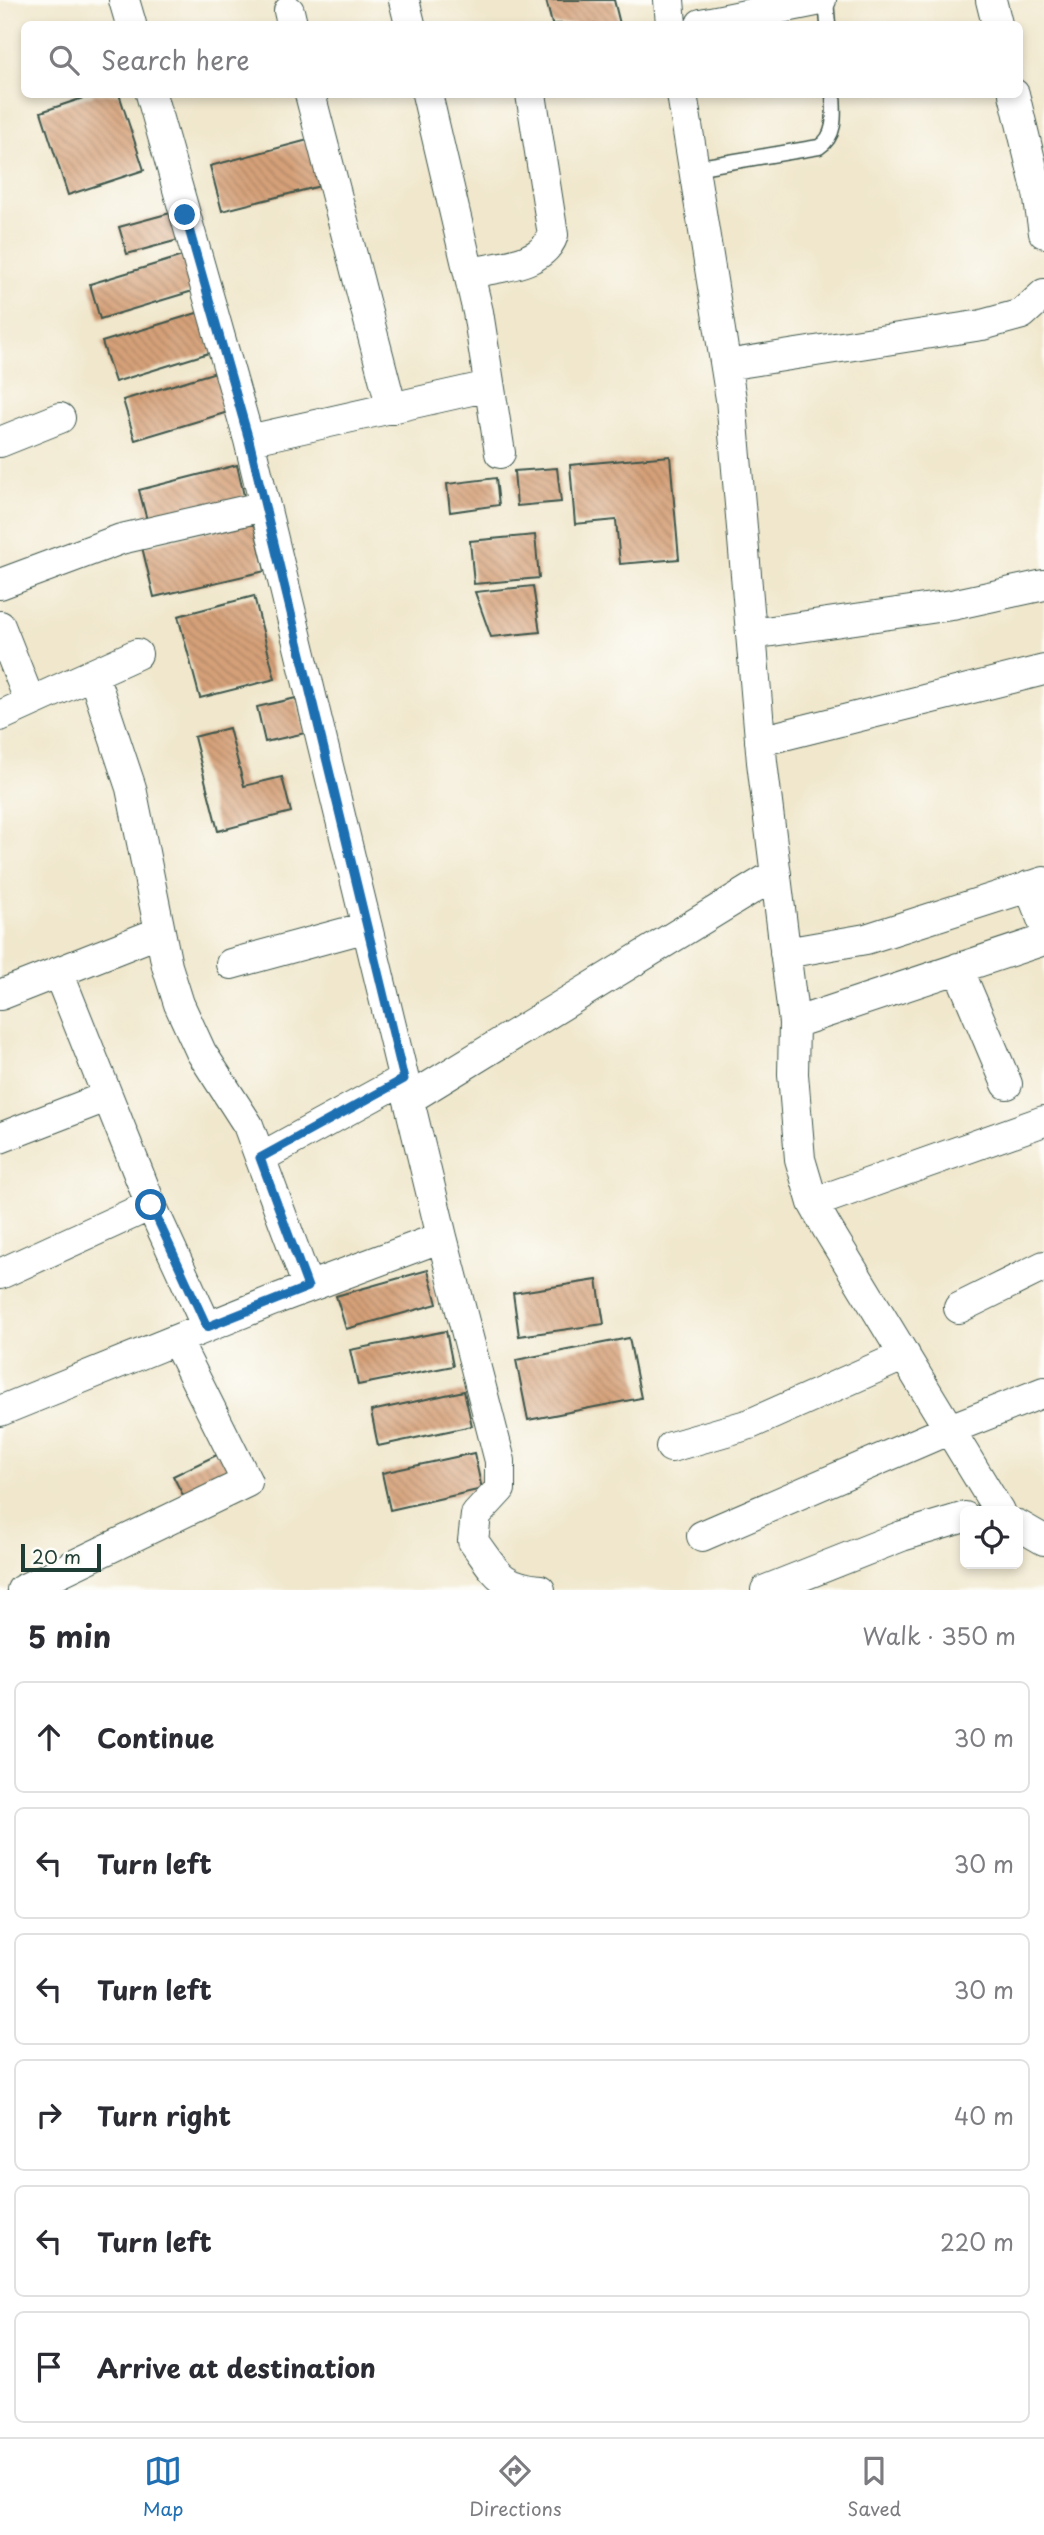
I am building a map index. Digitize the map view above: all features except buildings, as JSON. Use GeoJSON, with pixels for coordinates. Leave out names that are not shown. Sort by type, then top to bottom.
{"type":"FeatureCollection","features":[{"type":"Feature","properties":{"kind":"street"},"geometry":{"type":"LineString","coordinates":[[124,0],[130,21]]}},
{"type":"Feature","properties":{"kind":"street"},"geometry":{"type":"LineString","coordinates":[[404,0],[409,21]]}},
{"type":"Feature","properties":{"kind":"street"},"geometry":{"type":"LineString","coordinates":[[669,0],[671,21]]}},
{"type":"Feature","properties":{"kind":"street"},"geometry":{"type":"LineString","coordinates":[[716,21],[824,0]]}},
{"type":"Feature","properties":{"kind":"street"},"geometry":{"type":"LineString","coordinates":[[991,0],[996,21]]}},
{"type":"Feature","properties":{"kind":"street"},"geometry":{"type":"LineString","coordinates":[[152,98],[249,440],[442,1237],[500,1461],[500,1489],[476,1515],[473,1541],[498,1575],[514,1587],[540,1590]]}},
{"type":"Feature","properties":{"kind":"street"},"geometry":{"type":"LineString","coordinates":[[311,98],[392,410]]}},
{"type":"Feature","properties":{"kind":"street"},"geometry":{"type":"LineString","coordinates":[[428,98],[469,273],[500,453]]}},
{"type":"Feature","properties":{"kind":"street"},"geometry":{"type":"LineString","coordinates":[[469,273],[534,258],[549,248],[553,235],[532,98]]}},
{"type":"Feature","properties":{"kind":"street"},"geometry":{"type":"LineString","coordinates":[[683,98],[726,365],[760,741],[794,1023],[793,1074],[800,1159],[813,1203],[996,1506]]}},
{"type":"Feature","properties":{"kind":"street"},"geometry":{"type":"LineString","coordinates":[[1015,98],[1038,193],[1044,233]]}},
{"type":"Feature","properties":{"kind":"street"},"geometry":{"type":"LineString","coordinates":[[726,365],[982,325],[1022,314],[1044,294]]}},
{"type":"Feature","properties":{"kind":"street"},"geometry":{"type":"LineString","coordinates":[[249,440],[392,410],[489,386]]}},
{"type":"Feature","properties":{"kind":"street"},"geometry":{"type":"LineString","coordinates":[[0,442],[60,418]]}},
{"type":"Feature","properties":{"kind":"street"},"geometry":{"type":"LineString","coordinates":[[0,584],[121,538],[265,506]]}},
{"type":"Feature","properties":{"kind":"street"},"geometry":{"type":"LineString","coordinates":[[751,634],[952,605],[1044,585]]}},
{"type":"Feature","properties":{"kind":"street"},"geometry":{"type":"LineString","coordinates":[[0,626],[30,702]]}},
{"type":"Feature","properties":{"kind":"street"},"geometry":{"type":"LineString","coordinates":[[0,716],[137,654]]}},
{"type":"Feature","properties":{"kind":"street"},"geometry":{"type":"LineString","coordinates":[[760,741],[1044,670]]}},
{"type":"Feature","properties":{"kind":"street"},"geometry":{"type":"LineString","coordinates":[[93,674],[131,788],[160,932],[179,1004],[201,1052],[248,1125],[308,1287]]}},
{"type":"Feature","properties":{"kind":"street"},"geometry":{"type":"LineString","coordinates":[[260,1158],[406,1089],[776,874]]}},
{"type":"Feature","properties":{"kind":"street"},"geometry":{"type":"LineString","coordinates":[[785,953],[866,939],[1037,884],[1044,924]]}},
{"type":"Feature","properties":{"kind":"street"},"geometry":{"type":"LineString","coordinates":[[230,964],[367,927]]}},
{"type":"Feature","properties":{"kind":"street"},"geometry":{"type":"LineString","coordinates":[[0,995],[160,932]]}},
{"type":"Feature","properties":{"kind":"street"},"geometry":{"type":"LineString","coordinates":[[794,1023],[1044,940]]}},
{"type":"Feature","properties":{"kind":"street"},"geometry":{"type":"LineString","coordinates":[[958,968],[1007,1084]]}},
{"type":"Feature","properties":{"kind":"street"},"geometry":{"type":"LineString","coordinates":[[58,972],[151,1205],[207,1327]]}},
{"type":"Feature","properties":{"kind":"street"},"geometry":{"type":"LineString","coordinates":[[0,1138],[106,1097]]}},
{"type":"Feature","properties":{"kind":"street"},"geometry":{"type":"LineString","coordinates":[[813,1203],[1044,1121]]}},
{"type":"Feature","properties":{"kind":"street"},"geometry":{"type":"LineString","coordinates":[[0,1274],[151,1205]]}},
{"type":"Feature","properties":{"kind":"street"},"geometry":{"type":"LineString","coordinates":[[0,1411],[308,1287],[442,1237]]}},
{"type":"Feature","properties":{"kind":"street"},"geometry":{"type":"LineString","coordinates":[[959,1308],[1044,1266]]}},
{"type":"Feature","properties":{"kind":"street"},"geometry":{"type":"LineString","coordinates":[[22,1590],[247,1482],[176,1340]]}},
{"type":"Feature","properties":{"kind":"street"},"geometry":{"type":"LineString","coordinates":[[671,1447],[750,1424],[905,1355]]}},
{"type":"Feature","properties":{"kind":"street"},"geometry":{"type":"LineString","coordinates":[[702,1536],[950,1429],[1044,1392]]}},
{"type":"Feature","properties":{"kind":"street"},"geometry":{"type":"LineString","coordinates":[[766,1590],[902,1536],[960,1519]]}},
{"type":"Feature","properties":{"kind":"street"},"geometry":{"type":"LineString","coordinates":[[1023,1528],[1044,1540]]}},
{"type":"Feature","properties":{"kind":"lane"},"geometry":{"type":"LineString","coordinates":[[824,0],[828,21]]}},
{"type":"Feature","properties":{"kind":"lane"},"geometry":{"type":"LineString","coordinates":[[694,168],[818,147],[826,142],[832,130],[833,98]]}},
{"type":"Feature","properties":{"kind":"route"},"geometry":{"type":"LineString","coordinates":[[151,1205],[207,1327],[308,1287],[260,1158],[404,1079],[249,440],[185,215]]}}]}
